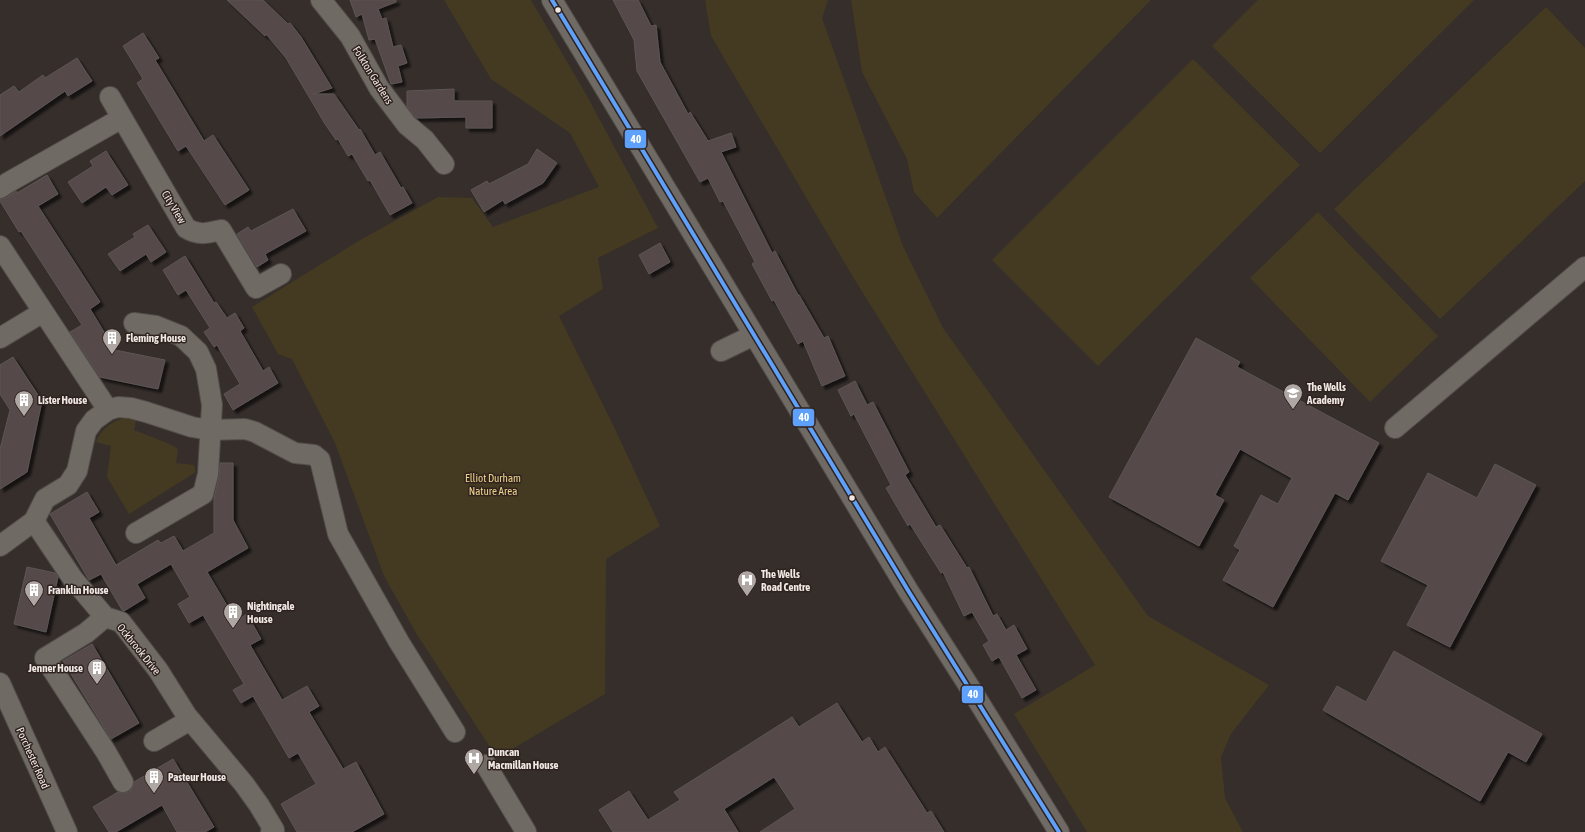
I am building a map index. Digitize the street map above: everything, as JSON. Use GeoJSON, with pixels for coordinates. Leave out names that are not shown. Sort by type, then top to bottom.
{"type":"FeatureCollection","features":[{"type":"Feature","properties":{"kind":"street","name":"Folkton Gardens"},"geometry":{"type":"LineString","coordinates":[[321,0],[350,36],[379,88],[407,125],[425,140],[444,164]]}},
{"type":"Feature","properties":{"kind":"street"},"geometry":{"type":"LineString","coordinates":[[552,0],[910,592],[1059,832]]}},
{"type":"Feature","properties":{"kind":"street","name":"City View"},"geometry":{"type":"LineString","coordinates":[[110,98],[165,201],[186,228],[193,233],[209,233],[221,230],[256,288],[279,275]]}},
{"type":"Feature","properties":{"kind":"street"},"geometry":{"type":"LineString","coordinates":[[0,188],[122,118]]}},
{"type":"Feature","properties":{"kind":"street"},"geometry":{"type":"LineString","coordinates":[[1,240],[43,312],[108,410]]}},
{"type":"Feature","properties":{"kind":"street"},"geometry":{"type":"LineString","coordinates":[[1395,428],[1585,267]]}},
{"type":"Feature","properties":{"kind":"street"},"geometry":{"type":"LineString","coordinates":[[0,338],[43,312]]}},
{"type":"Feature","properties":{"kind":"street"},"geometry":{"type":"LineString","coordinates":[[134,323],[156,326],[181,336],[198,352],[206,369],[212,404],[208,474],[203,494],[136,533]]}},
{"type":"Feature","properties":{"kind":"street"},"geometry":{"type":"LineString","coordinates":[[721,351],[754,335]]}},
{"type":"Feature","properties":{"kind":"street"},"geometry":{"type":"LineString","coordinates":[[0,546],[34,521],[45,499],[68,485],[77,471],[86,431],[94,420],[108,410],[118,407],[131,408],[192,427],[210,430],[245,429],[255,432],[295,453],[314,455],[320,460],[338,534],[399,642],[455,732]]}},
{"type":"Feature","properties":{"kind":"street","name":"Ockbrook Drive"},"geometry":{"type":"LineString","coordinates":[[34,521],[55,550],[73,579],[105,616],[121,622],[158,670],[190,720],[261,793],[272,831]]}},
{"type":"Feature","properties":{"kind":"street"},"geometry":{"type":"LineString","coordinates":[[105,616],[86,633],[45,658],[106,752],[123,782]]}},
{"type":"Feature","properties":{"kind":"street","name":"Porchester Road"},"geometry":{"type":"LineString","coordinates":[[0,683],[67,832]]}},
{"type":"Feature","properties":{"kind":"street"},"geometry":{"type":"LineString","coordinates":[[154,741],[190,720]]}},
{"type":"Feature","properties":{"kind":"street"},"geometry":{"type":"LineString","coordinates":[[486,765],[526,832]]}},
{"type":"Feature","properties":{"kind":"green space","name":"Elliot Durham Nature Area"},"geometry":{"type":"Polygon","coordinates":[[[444,0],[531,0],[587,96],[658,228],[598,258],[603,289],[559,316],[616,431],[660,526],[606,559],[605,694],[497,758],[416,633],[384,576],[335,443],[292,359],[278,354],[252,307],[360,240],[438,197],[472,198],[493,227],[599,187],[570,133],[491,79],[444,0]]]}},
{"type":"Feature","properties":{"kind":"green space"},"geometry":{"type":"Polygon","coordinates":[[[705,0],[828,0],[822,18],[903,246],[943,328],[1148,616],[1269,685],[1231,734],[1221,757],[1225,798],[1243,832],[1087,832],[1014,714],[1095,665],[853,277],[711,36],[705,0]]]}},
{"type":"Feature","properties":{"kind":"green space"},"geometry":{"type":"Polygon","coordinates":[[[851,0],[1151,0],[937,218],[914,192],[907,159],[862,72],[851,0]]]}},
{"type":"Feature","properties":{"kind":"green space"},"geometry":{"type":"Polygon","coordinates":[[[1258,0],[1474,0],[1320,153],[1212,46],[1258,0]]]}},
{"type":"Feature","properties":{"kind":"green space"},"geometry":{"type":"Polygon","coordinates":[[[1546,7],[1585,48],[1585,181],[1440,319],[1334,209],[1546,7]]]}},
{"type":"Feature","properties":{"kind":"green space"},"geometry":{"type":"Polygon","coordinates":[[[1193,59],[1300,165],[1098,366],[992,260],[1193,59]]]}},
{"type":"Feature","properties":{"kind":"green space"},"geometry":{"type":"Polygon","coordinates":[[[1318,212],[1438,336],[1370,402],[1250,278],[1318,212]]]}},
{"type":"Feature","properties":{"kind":"green space"},"geometry":{"type":"Polygon","coordinates":[[[130,417],[136,420],[134,430],[170,444],[178,449],[176,463],[194,465],[196,472],[129,514],[107,477],[111,446],[96,442],[101,432],[109,425],[124,418],[130,417]]]}},
{"type":"Feature","properties":{"kind":"building"},"geometry":{"type":"Polygon","coordinates":[[[227,0],[263,0],[288,24],[290,23],[301,37],[332,88],[313,94],[334,94],[359,130],[360,129],[375,155],[380,152],[401,188],[403,187],[412,203],[390,215],[370,180],[368,181],[352,154],[348,156],[338,139],[336,140],[325,124],[286,58],[266,34],[265,36],[227,0]]]}},
{"type":"Feature","properties":{"kind":"building"},"geometry":{"type":"Polygon","coordinates":[[[350,0],[396,0],[396,2],[378,9],[382,19],[386,18],[393,47],[401,45],[407,63],[398,66],[402,82],[391,84],[375,39],[369,40],[362,14],[356,17],[350,0]]]}},
{"type":"Feature","properties":{"kind":"building"},"geometry":{"type":"Polygon","coordinates":[[[613,0],[638,0],[651,26],[656,25],[660,62],[688,114],[690,112],[708,141],[731,133],[736,147],[721,152],[772,253],[775,251],[798,295],[824,338],[828,336],[845,376],[822,386],[803,341],[798,344],[774,300],[772,301],[752,264],[755,262],[723,201],[720,202],[708,178],[700,182],[637,71],[634,40],[613,0]]]}},
{"type":"Feature","properties":{"kind":"building"},"geometry":{"type":"Polygon","coordinates":[[[143,33],[159,58],[155,60],[204,141],[213,135],[249,190],[225,205],[186,146],[178,151],[137,83],[143,79],[123,46],[143,33]]]}},
{"type":"Feature","properties":{"kind":"building"},"geometry":{"type":"Polygon","coordinates":[[[77,58],[92,81],[68,96],[65,91],[0,136],[0,95],[14,86],[19,92],[43,75],[45,78],[77,58]]]}},
{"type":"Feature","properties":{"kind":"building"},"geometry":{"type":"Polygon","coordinates":[[[454,89],[454,101],[492,101],[492,128],[466,128],[466,117],[416,118],[407,107],[407,91],[454,89]]]}},
{"type":"Feature","properties":{"kind":"building"},"geometry":{"type":"Polygon","coordinates":[[[537,149],[557,163],[543,183],[505,204],[503,200],[484,212],[471,190],[487,181],[489,184],[528,164],[537,149]]]}},
{"type":"Feature","properties":{"kind":"building"},"geometry":{"type":"Polygon","coordinates":[[[106,151],[128,185],[112,195],[106,187],[82,203],[68,182],[93,166],[90,161],[106,151]]]}},
{"type":"Feature","properties":{"kind":"building"},"geometry":{"type":"Polygon","coordinates":[[[47,175],[58,194],[38,206],[100,302],[90,309],[115,350],[165,360],[158,389],[100,377],[70,332],[82,325],[21,231],[19,232],[0,201],[0,199],[6,198],[16,191],[17,193],[47,175]]]}},
{"type":"Feature","properties":{"kind":"building"},"geometry":{"type":"Polygon","coordinates":[[[293,209],[306,231],[265,254],[268,260],[257,267],[237,234],[248,227],[251,231],[293,209]]]}},
{"type":"Feature","properties":{"kind":"building"},"geometry":{"type":"Polygon","coordinates":[[[148,225],[166,252],[151,262],[146,254],[120,271],[108,254],[135,237],[133,234],[148,225]]]}},
{"type":"Feature","properties":{"kind":"building"},"geometry":{"type":"Polygon","coordinates":[[[660,243],[670,262],[649,274],[639,255],[660,243]]]}},
{"type":"Feature","properties":{"kind":"building"},"geometry":{"type":"Polygon","coordinates":[[[185,256],[214,303],[216,302],[227,318],[235,313],[244,328],[240,331],[263,371],[269,367],[278,383],[233,410],[224,394],[240,384],[217,345],[214,347],[204,332],[210,328],[186,290],[178,295],[163,270],[185,256]]]}},
{"type":"Feature","properties":{"kind":"building"},"geometry":{"type":"Polygon","coordinates":[[[1196,338],[1240,362],[1237,367],[1379,443],[1348,500],[1335,493],[1273,607],[1223,580],[1240,550],[1234,546],[1261,495],[1278,504],[1292,478],[1240,449],[1215,495],[1224,500],[1199,546],[1109,497],[1196,338]]]}},
{"type":"Feature","properties":{"kind":"building","name":"Lister House"},"geometry":{"type":"Polygon","coordinates":[[[13,357],[42,401],[27,472],[0,489],[0,449],[10,410],[0,394],[0,365],[13,357]]]}},
{"type":"Feature","properties":{"kind":"building"},"geometry":{"type":"Polygon","coordinates":[[[855,381],[867,405],[873,402],[909,472],[905,475],[936,527],[940,525],[967,568],[969,567],[993,616],[997,614],[1006,630],[1014,625],[1027,649],[1016,655],[1036,690],[1022,698],[999,657],[992,661],[983,645],[989,641],[972,612],[964,616],[943,572],[941,573],[910,524],[908,526],[886,488],[891,485],[854,414],[851,416],[838,390],[855,381]]]}},
{"type":"Feature","properties":{"kind":"building","name":"Nightingale House"},"geometry":{"type":"Polygon","coordinates":[[[220,463],[233,463],[233,520],[248,548],[207,572],[236,621],[247,614],[261,639],[250,645],[282,700],[307,686],[319,706],[309,712],[343,769],[356,762],[384,814],[352,832],[297,832],[281,804],[316,784],[298,753],[289,758],[253,696],[241,703],[233,690],[244,684],[203,615],[189,623],[178,604],[190,597],[171,564],[137,584],[145,598],[124,611],[101,574],[89,580],[50,514],[87,492],[99,512],[89,518],[116,565],[158,540],[161,543],[174,536],[183,551],[214,533],[214,498],[219,477],[220,463]]]}},
{"type":"Feature","properties":{"kind":"building"},"geometry":{"type":"Polygon","coordinates":[[[1495,464],[1536,485],[1450,647],[1407,625],[1428,585],[1381,561],[1428,473],[1477,498],[1495,464]]]}},
{"type":"Feature","properties":{"kind":"building","name":"Franklin House"},"geometry":{"type":"Polygon","coordinates":[[[27,567],[55,573],[58,577],[46,632],[14,624],[27,567]]]}},
{"type":"Feature","properties":{"kind":"building","name":"Jenner House"},"geometry":{"type":"Polygon","coordinates":[[[92,644],[139,723],[111,739],[63,661],[92,644]]]}},
{"type":"Feature","properties":{"kind":"building"},"geometry":{"type":"Polygon","coordinates":[[[1394,651],[1542,734],[1526,762],[1508,752],[1480,801],[1323,710],[1337,686],[1366,702],[1394,651]]]}},
{"type":"Feature","properties":{"kind":"building"},"geometry":{"type":"Polygon","coordinates":[[[837,703],[862,742],[869,737],[878,752],[885,747],[927,813],[931,811],[944,832],[760,832],[795,809],[774,777],[724,809],[738,832],[613,832],[599,810],[629,791],[648,820],[680,800],[674,792],[792,717],[799,727],[837,703]]]}},
{"type":"Feature","properties":{"kind":"building","name":"Pasteur House"},"geometry":{"type":"Polygon","coordinates":[[[173,759],[214,827],[205,832],[177,832],[162,805],[116,832],[109,832],[93,807],[118,792],[129,792],[133,787],[134,782],[173,759]]]}},
{"type":"Feature","properties":{"kind":"transit line","name":"40"},"geometry":{"type":"LineString","coordinates":[[552,0],[909,592],[1059,832]]}},
{"type":"Feature","properties":{"kind":"place","name":"Fleming House"},"geometry":{"type":"Point","coordinates":[112,355]}},
{"type":"Feature","properties":{"kind":"place","name":"The Wells Academy"},"geometry":{"type":"Point","coordinates":[1293,410]}},
{"type":"Feature","properties":{"kind":"place","name":"Lister House"},"geometry":{"type":"Point","coordinates":[24,417]}},
{"type":"Feature","properties":{"kind":"place","name":"The Wells Road Centre"},"geometry":{"type":"Point","coordinates":[747,597]}},
{"type":"Feature","properties":{"kind":"place","name":"Franklin House"},"geometry":{"type":"Point","coordinates":[34,607]}},
{"type":"Feature","properties":{"kind":"place","name":"Nightingale House"},"geometry":{"type":"Point","coordinates":[233,629]}},
{"type":"Feature","properties":{"kind":"place","name":"Jenner House"},"geometry":{"type":"Point","coordinates":[97,685]}},
{"type":"Feature","properties":{"kind":"place","name":"Duncan Macmillan House"},"geometry":{"type":"Point","coordinates":[474,775]}},
{"type":"Feature","properties":{"kind":"place","name":"Pasteur House"},"geometry":{"type":"Point","coordinates":[154,794]}}]}
